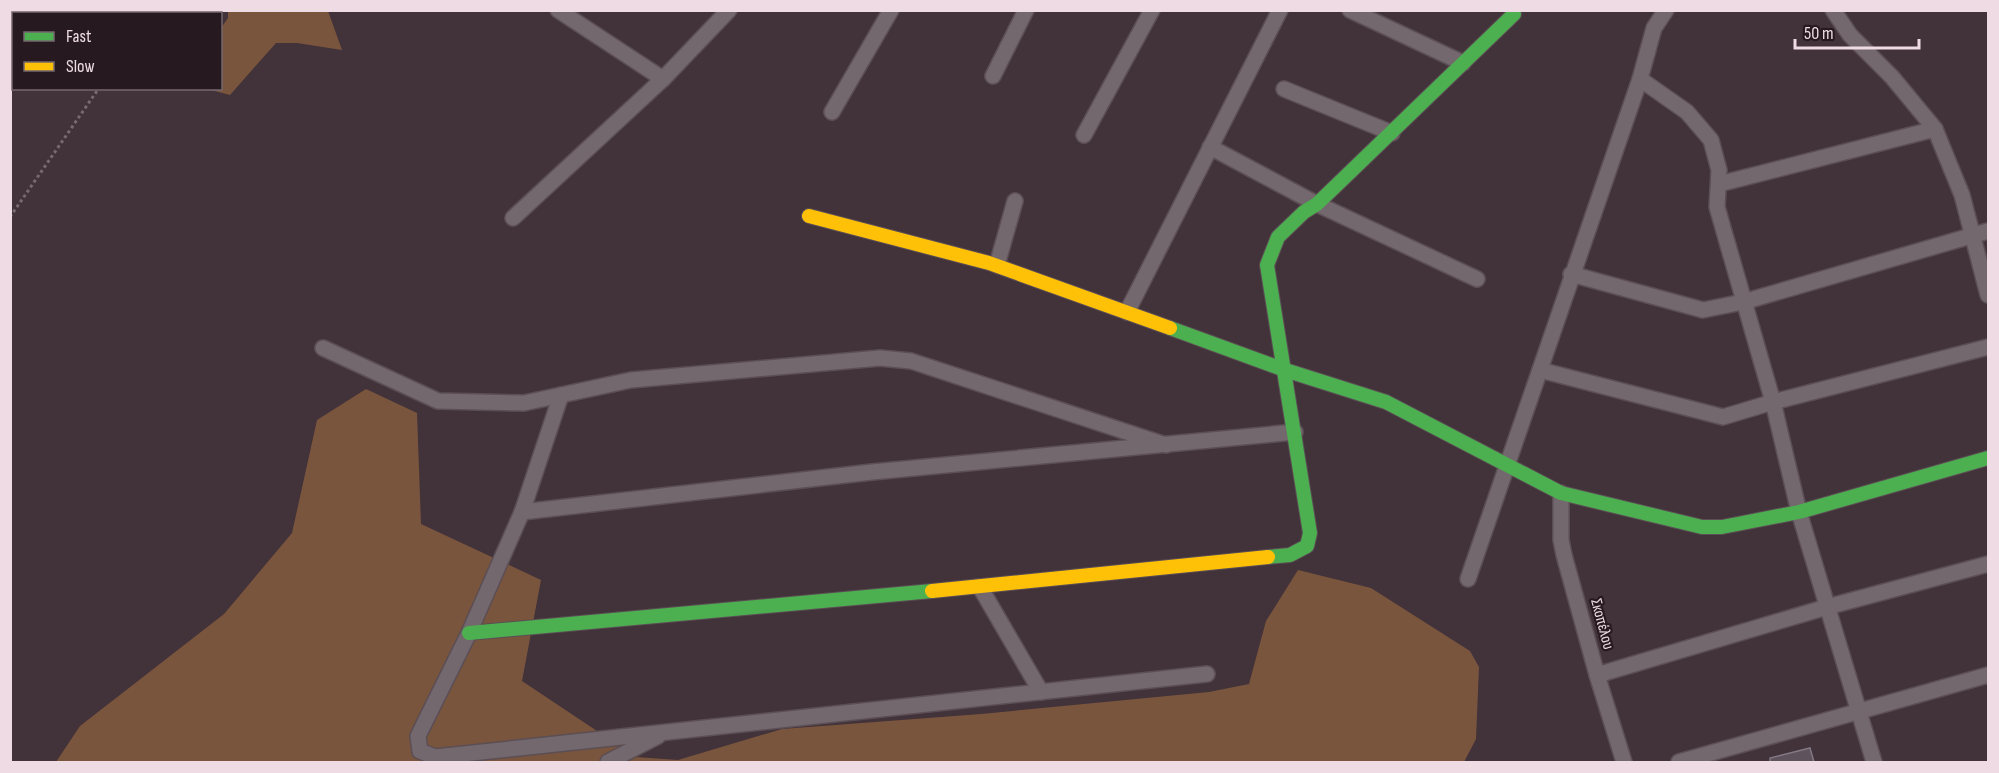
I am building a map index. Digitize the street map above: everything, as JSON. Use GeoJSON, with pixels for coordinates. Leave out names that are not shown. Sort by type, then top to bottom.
{"type":"FeatureCollection","features":[{"type":"Feature","properties":{"kind":"street"},"geometry":{"type":"LineString","coordinates":[[558,10],[663,78]]}},
{"type":"Feature","properties":{"kind":"street"},"geometry":{"type":"LineString","coordinates":[[513,218],[663,78],[729,10]]}},
{"type":"Feature","properties":{"kind":"street"},"geometry":{"type":"LineString","coordinates":[[832,112],[891,10]]}},
{"type":"Feature","properties":{"kind":"street"},"geometry":{"type":"LineString","coordinates":[[993,76],[1026,10]]}},
{"type":"Feature","properties":{"kind":"street"},"geometry":{"type":"LineString","coordinates":[[1084,135],[1152,10]]}},
{"type":"Feature","properties":{"kind":"street"},"geometry":{"type":"LineString","coordinates":[[1127,312],[1280,10]]}},
{"type":"Feature","properties":{"kind":"street"},"geometry":{"type":"LineString","coordinates":[[1350,10],[1462,63]]}},
{"type":"Feature","properties":{"kind":"street"},"geometry":{"type":"LineString","coordinates":[[1468,579],[1640,78],[1654,28],[1666,10]]}},
{"type":"Feature","properties":{"kind":"street"},"geometry":{"type":"LineString","coordinates":[[1833,10],[1850,35],[1892,77],[1935,129],[1962,195],[1981,233],[1989,295]]}},
{"type":"Feature","properties":{"kind":"street"},"geometry":{"type":"LineString","coordinates":[[469,633],[980,587],[1290,555],[1307,546],[1311,533],[1267,265],[1278,237],[1304,212],[1317,204],[1392,133],[1513,12]]}},
{"type":"Feature","properties":{"kind":"street"},"geometry":{"type":"LineString","coordinates":[[1640,78],[1687,112],[1711,140],[1719,170],[1717,207],[1773,402],[1799,512],[1874,762]]}},
{"type":"Feature","properties":{"kind":"street"},"geometry":{"type":"LineString","coordinates":[[1284,89],[1392,133]]}},
{"type":"Feature","properties":{"kind":"street"},"geometry":{"type":"LineString","coordinates":[[1719,184],[1935,129]]}},
{"type":"Feature","properties":{"kind":"street"},"geometry":{"type":"LineString","coordinates":[[1210,147],[1317,204],[1477,279]]}},
{"type":"Feature","properties":{"kind":"street"},"geometry":{"type":"LineString","coordinates":[[997,265],[1015,201]]}},
{"type":"Feature","properties":{"kind":"street"},"geometry":{"type":"LineString","coordinates":[[809,216],[997,265],[1286,370],[1386,402],[1561,493],[1702,527],[1722,527],[1799,512],[1989,458]]}},
{"type":"Feature","properties":{"kind":"street"},"geometry":{"type":"LineString","coordinates":[[1571,274],[1703,310],[1743,302],[1981,233]]}},
{"type":"Feature","properties":{"kind":"street"},"geometry":{"type":"LineString","coordinates":[[1540,370],[1723,417],[1989,347]]}},
{"type":"Feature","properties":{"kind":"street"},"geometry":{"type":"LineString","coordinates":[[323,348],[438,401],[524,403],[631,380],[880,358],[911,361],[1166,445]]}},
{"type":"Feature","properties":{"kind":"street"},"geometry":{"type":"LineString","coordinates":[[561,395],[522,512],[469,633],[418,736],[420,752],[435,757],[1207,674]]}},
{"type":"Feature","properties":{"kind":"street"},"geometry":{"type":"LineString","coordinates":[[522,512],[872,472],[1295,432]]}},
{"type":"Feature","properties":{"kind":"street","name":"Σκοπέλου"},"geometry":{"type":"LineString","coordinates":[[1561,493],[1561,540],[1597,675],[1624,762]]}},
{"type":"Feature","properties":{"kind":"street"},"geometry":{"type":"LineString","coordinates":[[1597,675],[1827,607],[1989,564]]}},
{"type":"Feature","properties":{"kind":"street"},"geometry":{"type":"LineString","coordinates":[[980,587],[1041,692]]}},
{"type":"Feature","properties":{"kind":"street"},"geometry":{"type":"LineString","coordinates":[[1679,762],[1989,675]]}},
{"type":"Feature","properties":{"kind":"street"},"geometry":{"type":"LineString","coordinates":[[608,762],[666,731]]}},
{"type":"Feature","properties":{"kind":"path"},"geometry":{"type":"LineString","coordinates":[[10,218],[98,90]]}},
{"type":"Feature","properties":{"kind":"shaded area"},"geometry":{"type":"Polygon","coordinates":[[[228,11],[328,11],[342,50],[297,43],[276,43],[230,95],[211,90],[222,90],[222,27],[228,18],[228,11]]]}},
{"type":"Feature","properties":{"kind":"shaded area"},"geometry":{"type":"Polygon","coordinates":[[[366,389],[417,413],[421,524],[541,580],[522,681],[636,757],[678,760],[782,729],[981,714],[1209,692],[1249,684],[1266,621],[1298,570],[1371,588],[1470,651],[1479,667],[1476,739],[1464,762],[56,762],[80,726],[224,614],[292,533],[317,420],[366,389]]]}},
{"type":"Feature","properties":{"kind":"building"},"geometry":{"type":"Polygon","coordinates":[[[1810,748],[1814,762],[1770,762],[1770,758],[1810,748]]]}},
{"type":"Feature","properties":{"kind":"traffic: fast"},"geometry":{"type":"LineString","coordinates":[[1268,557],[1290,555],[1307,546],[1310,533],[1267,265],[1278,237],[1304,212],[1317,204],[1514,14]]}},
{"type":"Feature","properties":{"kind":"traffic: fast"},"geometry":{"type":"LineString","coordinates":[[1170,328],[1285,370],[1386,402],[1561,493],[1702,527],[1722,527],[1799,512],[1988,458]]}},
{"type":"Feature","properties":{"kind":"traffic: fast"},"geometry":{"type":"LineString","coordinates":[[469,633],[932,591]]}},
{"type":"Feature","properties":{"kind":"traffic: slow"},"geometry":{"type":"LineString","coordinates":[[809,216],[989,263],[1170,328]]}},
{"type":"Feature","properties":{"kind":"traffic: slow"},"geometry":{"type":"LineString","coordinates":[[932,591],[1268,557]]}}]}
